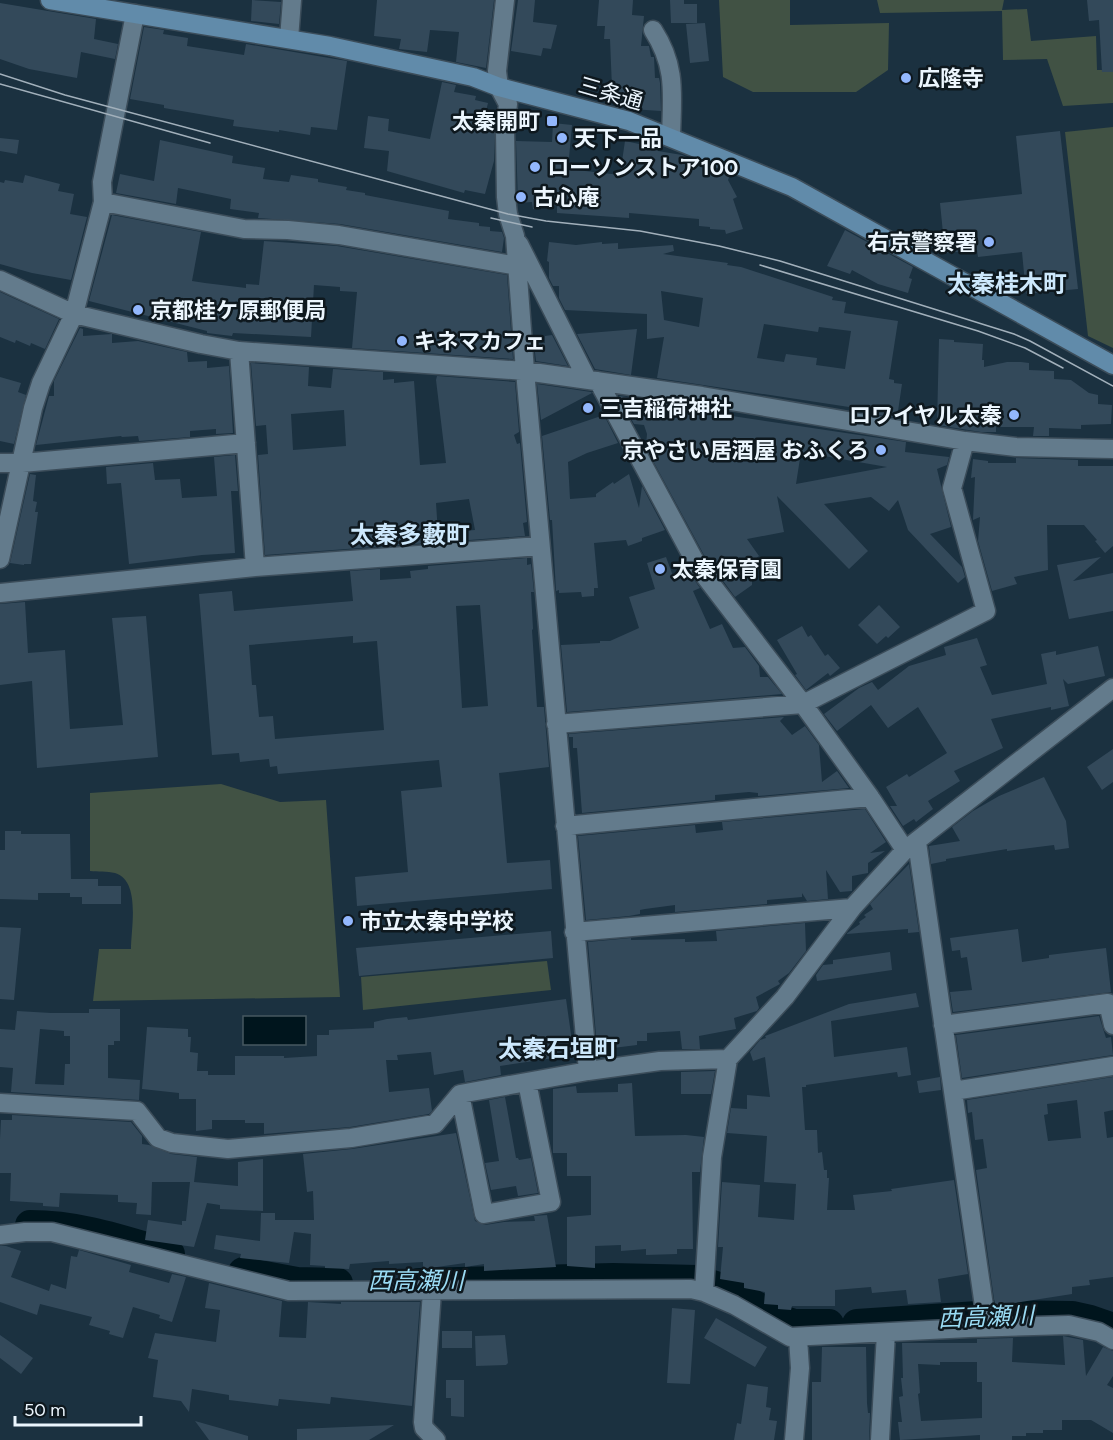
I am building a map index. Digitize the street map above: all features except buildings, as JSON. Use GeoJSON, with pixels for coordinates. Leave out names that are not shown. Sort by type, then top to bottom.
{"type":"FeatureCollection","features":[{"type":"Feature","properties":{"kind":"main road","name":"三条通"},"geometry":{"type":"LineString","coordinates":[[50,0],[289,39],[473,77],[500,87],[629,122],[792,187],[1113,365]]}},
{"type":"Feature","properties":{"kind":"street"},"geometry":{"type":"LineString","coordinates":[[289,39],[292,0]]}},
{"type":"Feature","properties":{"kind":"street"},"geometry":{"type":"LineString","coordinates":[[505,0],[497,71],[500,87],[508,104],[505,130],[506,197],[508,214],[515,236],[698,567],[803,704],[870,797],[911,846],[944,1025],[987,1327]]}},
{"type":"Feature","properties":{"kind":"street"},"geometry":{"type":"LineString","coordinates":[[0,559],[41,383],[74,314],[103,202],[102,182],[135,14]]}},
{"type":"Feature","properties":{"kind":"street"},"geometry":{"type":"LineString","coordinates":[[653,30],[664,46],[672,78],[671,137]]}},
{"type":"Feature","properties":{"kind":"street"},"geometry":{"type":"LineString","coordinates":[[103,202],[244,229],[339,235],[518,266]]}},
{"type":"Feature","properties":{"kind":"street"},"geometry":{"type":"LineString","coordinates":[[515,236],[540,546],[588,1071]]}},
{"type":"Feature","properties":{"kind":"street"},"geometry":{"type":"LineString","coordinates":[[0,280],[74,314],[201,345],[239,351],[525,371],[827,417],[964,441],[1016,447],[1113,449]]}},
{"type":"Feature","properties":{"kind":"street"},"geometry":{"type":"LineString","coordinates":[[239,351],[255,567]]}},
{"type":"Feature","properties":{"kind":"street"},"geometry":{"type":"LineString","coordinates":[[556,724],[803,704],[986,611],[952,488],[964,441]]}},
{"type":"Feature","properties":{"kind":"street"},"geometry":{"type":"LineString","coordinates":[[0,463],[246,443]]}},
{"type":"Feature","properties":{"kind":"street"},"geometry":{"type":"LineString","coordinates":[[0,593],[255,567],[540,546]]}},
{"type":"Feature","properties":{"kind":"street"},"geometry":{"type":"LineString","coordinates":[[705,1285],[712,1157],[728,1059],[785,997],[852,908],[911,846],[1113,688]]}},
{"type":"Feature","properties":{"kind":"street"},"geometry":{"type":"LineString","coordinates":[[565,826],[870,797]]}},
{"type":"Feature","properties":{"kind":"street"},"geometry":{"type":"LineString","coordinates":[[574,932],[852,908]]}},
{"type":"Feature","properties":{"kind":"street"},"geometry":{"type":"LineString","coordinates":[[944,1025],[1108,1003],[1113,1025]]}},
{"type":"Feature","properties":{"kind":"street"},"geometry":{"type":"LineString","coordinates":[[0,1104],[137,1111],[158,1138],[171,1143],[228,1149],[351,1138],[435,1124],[460,1094],[588,1071],[660,1061],[728,1059]]}},
{"type":"Feature","properties":{"kind":"street"},"geometry":{"type":"LineString","coordinates":[[953,1091],[1113,1066]]}},
{"type":"Feature","properties":{"kind":"street"},"geometry":{"type":"LineString","coordinates":[[460,1094],[484,1214],[551,1202],[527,1082]]}},
{"type":"Feature","properties":{"kind":"street"},"geometry":{"type":"LineString","coordinates":[[0,1235],[52,1232],[289,1291],[691,1289],[705,1285]]}},
{"type":"Feature","properties":{"kind":"street"},"geometry":{"type":"LineString","coordinates":[[705,1285],[734,1305],[790,1337],[1069,1325],[1099,1332],[1113,1340]]}},
{"type":"Feature","properties":{"kind":"street"},"geometry":{"type":"LineString","coordinates":[[432,1291],[423,1422],[424,1428],[436,1440]]}},
{"type":"Feature","properties":{"kind":"street"},"geometry":{"type":"LineString","coordinates":[[880,1440],[886,1333]]}},
{"type":"Feature","properties":{"kind":"street"},"geometry":{"type":"LineString","coordinates":[[795,1440],[800,1368],[798,1338]]}},
{"type":"Feature","properties":{"kind":"green space"},"geometry":{"type":"Polygon","coordinates":[[[719,0],[790,0],[790,25],[889,23],[888,70],[856,92],[753,92],[723,77],[719,0]]]}},
{"type":"Feature","properties":{"kind":"green space"},"geometry":{"type":"Polygon","coordinates":[[[877,0],[1004,0],[1002,10],[1027,9],[1031,41],[1096,36],[1097,70],[1113,70],[1113,103],[1063,106],[1047,59],[1003,60],[1002,11],[880,13],[877,0]]]}},
{"type":"Feature","properties":{"kind":"green space"},"geometry":{"type":"Polygon","coordinates":[[[1113,127],[1113,348],[1088,336],[1065,132],[1113,127]]]}},
{"type":"Feature","properties":{"kind":"green space"},"geometry":{"type":"Polygon","coordinates":[[[221,784],[280,802],[326,800],[340,997],[93,1001],[99,949],[131,949],[133,906],[128,885],[123,878],[112,872],[90,871],[90,793],[221,784]]]}},
{"type":"Feature","properties":{"kind":"green space"},"geometry":{"type":"Polygon","coordinates":[[[547,961],[551,990],[363,1010],[361,977],[547,961]]]}},
{"type":"Feature","properties":{"kind":"water"},"geometry":{"type":"Polygon","coordinates":[[[243,1016],[306,1016],[306,1045],[243,1045],[243,1016]]]}},
{"type":"Feature","properties":{"kind":"waterway","name":"西高瀬川"},"geometry":{"type":"LineString","coordinates":[[30,1225],[84,1230],[170,1254]]}},
{"type":"Feature","properties":{"kind":"waterway","name":"西高瀬川"},"geometry":{"type":"LineString","coordinates":[[243,1272],[297,1282],[338,1283]]}},
{"type":"Feature","properties":{"kind":"waterway","name":"西高瀬川"},"geometry":{"type":"LineString","coordinates":[[419,1283],[613,1278],[697,1280],[728,1290],[779,1319],[794,1324],[829,1324]]}},
{"type":"Feature","properties":{"kind":"waterway","name":"西高瀬川"},"geometry":{"type":"LineString","coordinates":[[857,1324],[993,1315],[1072,1316],[1113,1328]]}},
{"type":"Feature","properties":{"kind":"tram line"},"geometry":{"type":"LineString","coordinates":[[0,74],[65,95],[508,214],[546,221],[640,231],[719,246],[780,261],[1014,334],[1113,386]]}},
{"type":"Feature","properties":{"kind":"tram line"},"geometry":{"type":"LineString","coordinates":[[0,84],[210,143]]}},
{"type":"Feature","properties":{"kind":"tram line"},"geometry":{"type":"LineString","coordinates":[[491,218],[532,227]]}},
{"type":"Feature","properties":{"kind":"tram line"},"geometry":{"type":"LineString","coordinates":[[760,265],[978,331],[1025,348],[1063,368]]}},
{"type":"Feature","properties":{"kind":"place","name":"広隆寺"},"geometry":{"type":"Point","coordinates":[906,78]}},
{"type":"Feature","properties":{"kind":"place","name":"太秦開町"},"geometry":{"type":"Point","coordinates":[552,121]}},
{"type":"Feature","properties":{"kind":"place","name":"天下一品"},"geometry":{"type":"Point","coordinates":[562,138]}},
{"type":"Feature","properties":{"kind":"place","name":"ローソンストア100"},"geometry":{"type":"Point","coordinates":[535,167]}},
{"type":"Feature","properties":{"kind":"place","name":"古心庵"},"geometry":{"type":"Point","coordinates":[521,197]}},
{"type":"Feature","properties":{"kind":"place","name":"右京警察署"},"geometry":{"type":"Point","coordinates":[989,242]}},
{"type":"Feature","properties":{"kind":"place","name":"京都桂ケ原郵便局"},"geometry":{"type":"Point","coordinates":[138,310]}},
{"type":"Feature","properties":{"kind":"place","name":"キネマカフェ"},"geometry":{"type":"Point","coordinates":[402,341]}},
{"type":"Feature","properties":{"kind":"place","name":"三吉稲荷神社"},"geometry":{"type":"Point","coordinates":[588,408]}},
{"type":"Feature","properties":{"kind":"place","name":"ロワイヤル太秦"},"geometry":{"type":"Point","coordinates":[1014,415]}},
{"type":"Feature","properties":{"kind":"place","name":"京やさい居酒屋 おふくろ"},"geometry":{"type":"Point","coordinates":[881,450]}},
{"type":"Feature","properties":{"kind":"place","name":"太秦保育園"},"geometry":{"type":"Point","coordinates":[660,569]}},
{"type":"Feature","properties":{"kind":"place","name":"市立太秦中学校"},"geometry":{"type":"Point","coordinates":[348,921]}},
{"type":"Feature","properties":{"kind":"district","name":"太秦桂木町"},"geometry":{"type":"Point","coordinates":[1007,284]}},
{"type":"Feature","properties":{"kind":"district","name":"太秦多藪町"},"geometry":{"type":"Point","coordinates":[410,535]}},
{"type":"Feature","properties":{"kind":"district","name":"太秦石垣町"},"geometry":{"type":"Point","coordinates":[558,1049]}}]}
